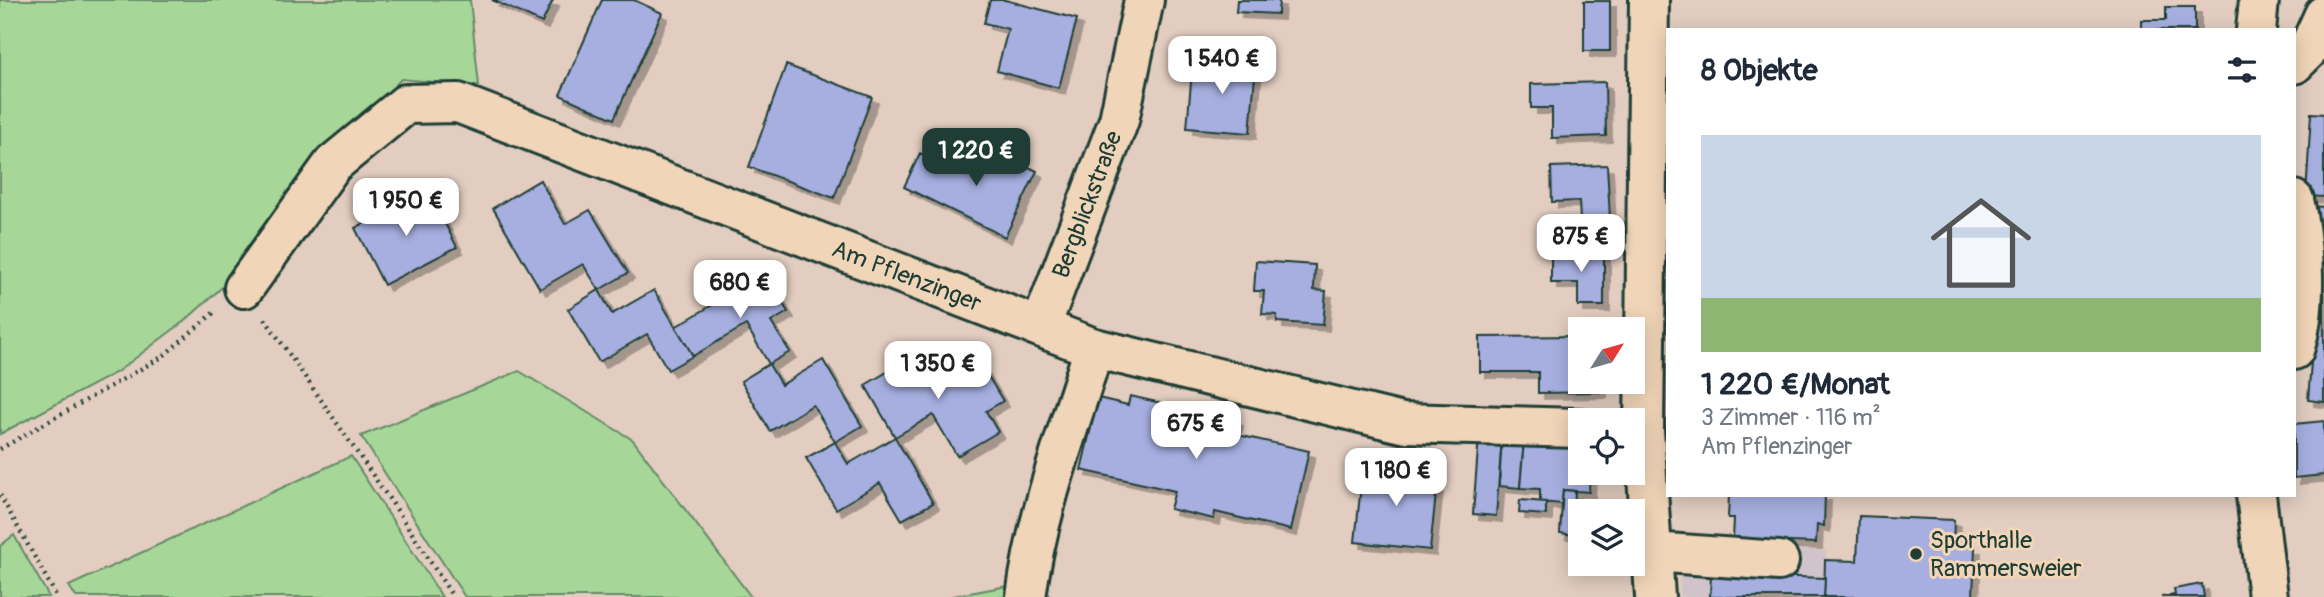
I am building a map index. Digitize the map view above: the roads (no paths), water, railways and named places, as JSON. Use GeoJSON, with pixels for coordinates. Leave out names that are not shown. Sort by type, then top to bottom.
{"type":"FeatureCollection","features":[{"type":"Feature","properties":{"kind":"street","name":"Bergblickstraße"},"geometry":{"type":"LineString","coordinates":[[1041,326],[1119,120],[1144,0]]}},
{"type":"Feature","properties":{"kind":"street"},"geometry":{"type":"LineString","coordinates":[[1649,0],[1648,430],[1655,597]]}},
{"type":"Feature","properties":{"kind":"street"},"geometry":{"type":"LineString","coordinates":[[2256,28],[2259,0]]}},
{"type":"Feature","properties":{"kind":"street"},"geometry":{"type":"LineString","coordinates":[[2296,62],[2308,51],[2324,15]]}},
{"type":"Feature","properties":{"kind":"street","name":"Am Pflenzinger"},"geometry":{"type":"LineString","coordinates":[[244,288],[333,164],[406,104],[458,103],[1094,348],[1402,424],[1568,428]]}},
{"type":"Feature","properties":{"kind":"street"},"geometry":{"type":"LineString","coordinates":[[2296,209],[2301,231],[2302,295],[2296,344]]}},
{"type":"Feature","properties":{"kind":"street"},"geometry":{"type":"LineString","coordinates":[[1026,597],[1031,557],[1041,519],[1094,348]]}},
{"type":"Feature","properties":{"kind":"street"},"geometry":{"type":"LineString","coordinates":[[2256,497],[2268,597]]}},
{"type":"Feature","properties":{"kind":"street"},"geometry":{"type":"LineString","coordinates":[[1652,552],[1779,561]]}},
{"type":"Feature","properties":{"kind":"place","name":"Sporthalle Rammersweier"},"geometry":{"type":"Point","coordinates":[1916,554]}}]}
